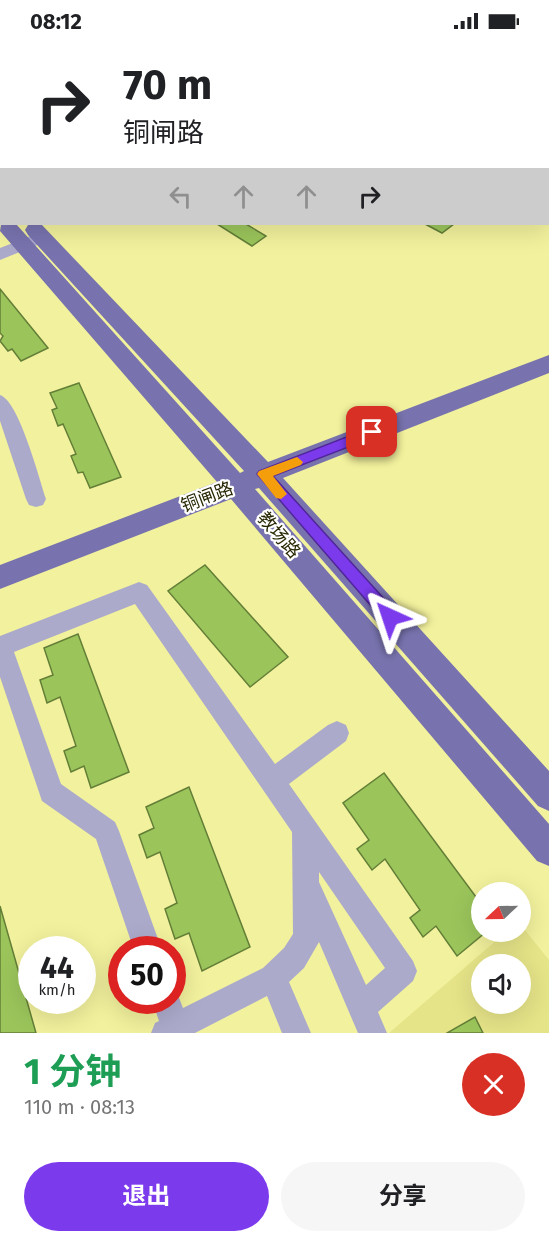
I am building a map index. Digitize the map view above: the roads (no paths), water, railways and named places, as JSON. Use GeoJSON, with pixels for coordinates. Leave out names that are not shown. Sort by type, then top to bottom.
{"type":"FeatureCollection","features":[{"type":"Feature","properties":{"kind":"main road","name":"教场路"},"geometry":{"type":"LineString","coordinates":[[20,236],[264,474],[549,795]]}},
{"type":"Feature","properties":{"kind":"main road","name":"教场路"},"geometry":{"type":"LineString","coordinates":[[20,236],[549,849]]}},
{"type":"Feature","properties":{"kind":"main road","name":"铜闸路"},"geometry":{"type":"LineString","coordinates":[[0,577],[549,364]]}},
{"type":"Feature","properties":{"kind":"street"},"geometry":{"type":"LineString","coordinates":[[0,402],[6,410],[36,499]]}},
{"type":"Feature","properties":{"kind":"street"},"geometry":{"type":"LineString","coordinates":[[143,936],[106,831],[51,792],[0,646],[139,592],[403,971],[362,1007]]}},
{"type":"Feature","properties":{"kind":"street"},"geometry":{"type":"LineString","coordinates":[[272,782],[337,733]]}},
{"type":"Feature","properties":{"kind":"street"},"geometry":{"type":"LineString","coordinates":[[168,1014],[170,1030],[273,978],[294,958],[307,937],[305,828]]}},
{"type":"Feature","properties":{"kind":"street"},"geometry":{"type":"LineString","coordinates":[[307,883],[373,1033]]}},
{"type":"Feature","properties":{"kind":"street"},"geometry":{"type":"LineString","coordinates":[[273,978],[297,1033]]}}]}
